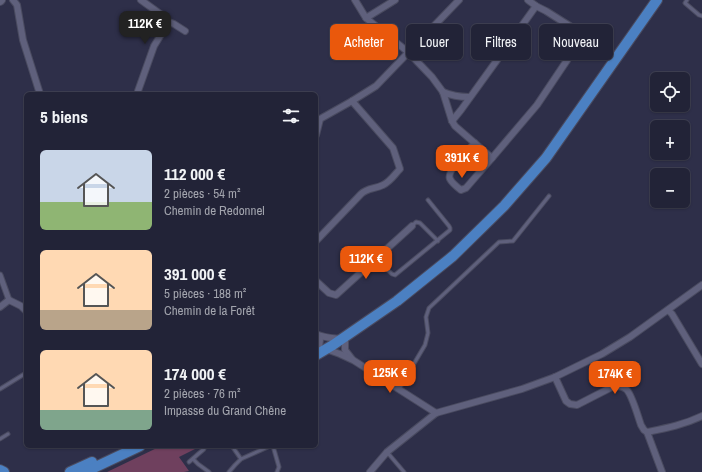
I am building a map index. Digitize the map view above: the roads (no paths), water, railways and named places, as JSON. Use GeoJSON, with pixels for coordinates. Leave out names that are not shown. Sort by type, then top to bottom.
{"type":"FeatureCollection","features":[{"type":"Feature","properties":{"kind":"main road"},"geometry":{"type":"LineString","coordinates":[[320,352],[397,301],[453,256],[504,206],[546,158],[657,0]]}},
{"type":"Feature","properties":{"kind":"main road"},"geometry":{"type":"LineString","coordinates":[[70,472],[120,448]]}},
{"type":"Feature","properties":{"kind":"main road"},"geometry":{"type":"LineString","coordinates":[[85,472],[136,448]]}},
{"type":"Feature","properties":{"kind":"main road"},"geometry":{"type":"LineString","coordinates":[[0,470],[4,472]]}},
{"type":"Feature","properties":{"kind":"street"},"geometry":{"type":"LineString","coordinates":[[13,0],[17,5],[23,40],[39,92]]}},
{"type":"Feature","properties":{"kind":"street"},"geometry":{"type":"LineString","coordinates":[[138,92],[154,46],[165,28],[166,22],[163,16],[141,0]]}},
{"type":"Feature","properties":{"kind":"street"},"geometry":{"type":"LineString","coordinates":[[355,0],[366,18],[406,50]]}},
{"type":"Feature","properties":{"kind":"street"},"geometry":{"type":"LineString","coordinates":[[366,18],[395,0]]}},
{"type":"Feature","properties":{"kind":"street"},"geometry":{"type":"LineString","coordinates":[[435,24],[459,0]]}},
{"type":"Feature","properties":{"kind":"street"},"geometry":{"type":"LineString","coordinates":[[475,143],[452,168],[449,174],[450,179],[461,190],[466,188],[537,105],[584,35],[528,0]]}},
{"type":"Feature","properties":{"kind":"street"},"geometry":{"type":"LineString","coordinates":[[452,120],[461,110],[536,6]]}},
{"type":"Feature","properties":{"kind":"street"},"geometry":{"type":"LineString","coordinates":[[166,22],[174,24],[186,31]]}},
{"type":"Feature","properties":{"kind":"street"},"geometry":{"type":"LineString","coordinates":[[318,126],[320,119],[376,86],[406,54]]}},
{"type":"Feature","properties":{"kind":"street"},"geometry":{"type":"LineString","coordinates":[[416,60],[432,77],[443,92],[455,126],[492,158]]}},
{"type":"Feature","properties":{"kind":"street"},"geometry":{"type":"LineString","coordinates":[[443,92],[459,97],[469,97]]}},
{"type":"Feature","properties":{"kind":"street"},"geometry":{"type":"LineString","coordinates":[[318,239],[365,190],[387,183],[400,169],[394,148],[352,101]]}},
{"type":"Feature","properties":{"kind":"street"},"geometry":{"type":"LineString","coordinates":[[318,283],[329,293],[336,295],[412,226]]}},
{"type":"Feature","properties":{"kind":"street"},"geometry":{"type":"LineString","coordinates":[[0,275],[9,300],[24,309]]}},
{"type":"Feature","properties":{"kind":"street"},"geometry":{"type":"LineString","coordinates":[[370,472],[387,452],[436,413],[522,389],[555,377],[602,354],[630,337],[702,285]]}},
{"type":"Feature","properties":{"kind":"street"},"geometry":{"type":"LineString","coordinates":[[0,307],[9,300]]}},
{"type":"Feature","properties":{"kind":"street"},"geometry":{"type":"LineString","coordinates":[[668,310],[672,314],[702,364]]}},
{"type":"Feature","properties":{"kind":"street"},"geometry":{"type":"LineString","coordinates":[[318,336],[329,338],[343,338],[346,350],[353,360]]}},
{"type":"Feature","properties":{"kind":"street"},"geometry":{"type":"LineString","coordinates":[[318,338],[320,340],[320,352],[340,354],[353,360],[436,413]]}},
{"type":"Feature","properties":{"kind":"street"},"geometry":{"type":"LineString","coordinates":[[555,377],[566,401],[570,404],[577,405],[614,386],[620,386],[626,389],[641,425],[647,432],[662,472]]}},
{"type":"Feature","properties":{"kind":"street"},"geometry":{"type":"LineString","coordinates":[[647,432],[688,423],[702,416]]}},
{"type":"Feature","properties":{"kind":"lane"},"geometry":{"type":"LineString","coordinates":[[687,0],[685,3],[702,16]]}},
{"type":"Feature","properties":{"kind":"lane"},"geometry":{"type":"LineString","coordinates":[[399,389],[425,345],[428,333],[426,317],[429,308],[499,242],[513,241],[550,196]]}},
{"type":"Feature","properties":{"kind":"lane"},"geometry":{"type":"LineString","coordinates":[[376,259],[392,274],[396,275],[450,230],[428,200]]}},
{"type":"Feature","properties":{"kind":"lane"},"geometry":{"type":"LineString","coordinates":[[412,226],[416,222],[420,223],[438,241]]}},
{"type":"Feature","properties":{"kind":"lane"},"geometry":{"type":"LineString","coordinates":[[0,389],[24,374]]}},
{"type":"Feature","properties":{"kind":"lane"},"geometry":{"type":"LineString","coordinates":[[0,439],[8,434]]}},
{"type":"Feature","properties":{"kind":"lane"},"geometry":{"type":"LineString","coordinates":[[233,448],[241,459]]}},
{"type":"Feature","properties":{"kind":"lane"},"geometry":{"type":"LineString","coordinates":[[229,472],[241,459],[266,448]]}},
{"type":"Feature","properties":{"kind":"lane"},"geometry":{"type":"LineString","coordinates":[[272,448],[279,467],[277,472]]}},
{"type":"Feature","properties":{"kind":"lane"},"geometry":{"type":"LineString","coordinates":[[189,462],[204,449]]}},
{"type":"Feature","properties":{"kind":"lane"},"geometry":{"type":"LineString","coordinates":[[387,452],[404,472]]}},
{"type":"Feature","properties":{"kind":"lane"},"geometry":{"type":"LineString","coordinates":[[193,459],[209,472]]}},
{"type":"Feature","properties":{"kind":"lane"},"geometry":{"type":"LineString","coordinates":[[233,467],[236,472]]}}]}
